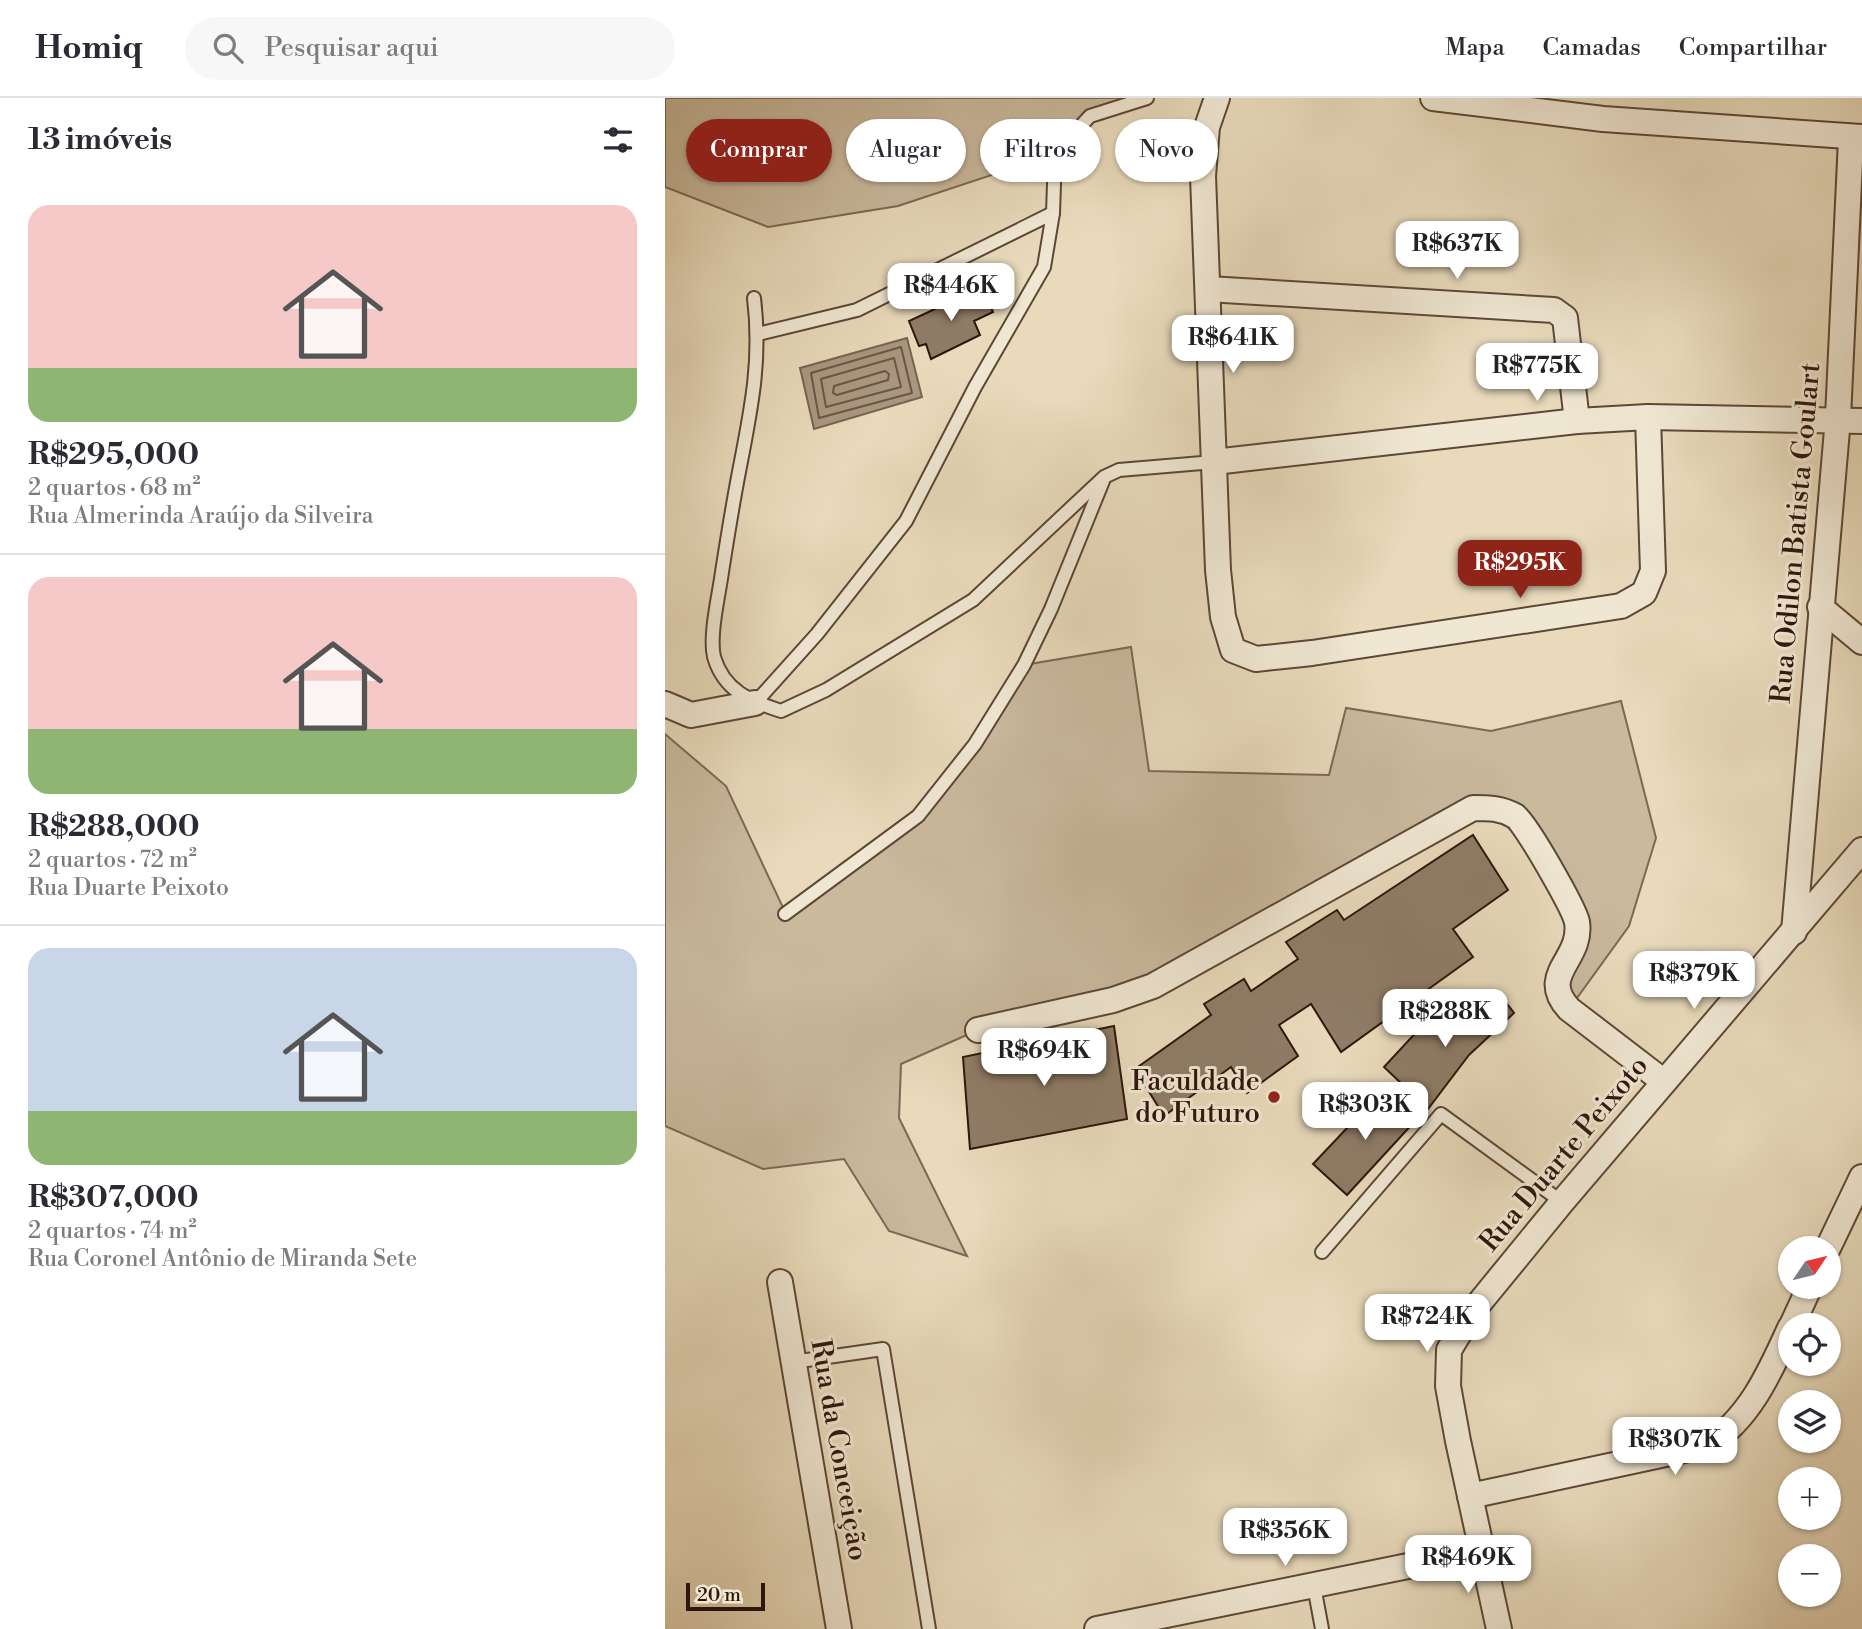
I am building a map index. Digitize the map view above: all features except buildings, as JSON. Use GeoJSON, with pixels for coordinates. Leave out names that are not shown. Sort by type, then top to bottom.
{"type":"FeatureCollection","features":[{"type":"Feature","properties":{"kind":"street"},"geometry":{"type":"LineString","coordinates":[[1216,98],[1207,127],[1203,176],[1223,617],[1233,650],[1256,659],[1591,613],[1621,606],[1644,593],[1653,571],[1649,417]]}},
{"type":"Feature","properties":{"kind":"street"},"geometry":{"type":"LineString","coordinates":[[1433,98],[1603,119],[1857,138]]}},
{"type":"Feature","properties":{"kind":"street","name":"Rua Odilon Batista Goulart"},"geometry":{"type":"LineString","coordinates":[[1794,932],[1820,607],[1850,420],[1857,138]]}},
{"type":"Feature","properties":{"kind":"street"},"geometry":{"type":"LineString","coordinates":[[1208,289],[1554,310],[1565,318],[1577,421]]}},
{"type":"Feature","properties":{"kind":"street"},"geometry":{"type":"LineString","coordinates":[[1214,462],[1577,421],[1649,417],[1850,420]]}},
{"type":"Feature","properties":{"kind":"street"},"geometry":{"type":"LineString","coordinates":[[1820,607],[1862,642]]}},
{"type":"Feature","properties":{"kind":"street"},"geometry":{"type":"LineString","coordinates":[[665,704],[691,715],[755,703]]}},
{"type":"Feature","properties":{"kind":"street"},"geometry":{"type":"LineString","coordinates":[[978,1030],[1142,991],[1473,808],[1494,807],[1518,817],[1571,905],[1577,924],[1575,944],[1556,983],[1557,996],[1569,1009],[1663,1081]]}},
{"type":"Feature","properties":{"kind":"street","name":"Rua Duarte Peixoto"},"geometry":{"type":"LineString","coordinates":[[1499,1629],[1448,1386],[1450,1350],[1472,1312],[1562,1202],[1862,850]]}},
{"type":"Feature","properties":{"kind":"street"},"geometry":{"type":"LineString","coordinates":[[1834,1236],[1862,1177]]}},
{"type":"Feature","properties":{"kind":"street","name":"Rua da Conceição"},"geometry":{"type":"LineString","coordinates":[[780,1282],[839,1629]]}},
{"type":"Feature","properties":{"kind":"street"},"geometry":{"type":"LineString","coordinates":[[1470,1496],[1707,1445],[1729,1432],[1748,1408],[1778,1351]]}},
{"type":"Feature","properties":{"kind":"street"},"geometry":{"type":"LineString","coordinates":[[1097,1629],[1482,1551]]}},
{"type":"Feature","properties":{"kind":"lane"},"geometry":{"type":"LineString","coordinates":[[755,703],[817,634],[906,522],[975,387],[1044,267],[1052,213],[1055,154],[1090,116],[1147,98]]}},
{"type":"Feature","properties":{"kind":"lane"},"geometry":{"type":"LineString","coordinates":[[758,334],[857,310],[1052,213]]}},
{"type":"Feature","properties":{"kind":"lane"},"geometry":{"type":"LineString","coordinates":[[754,298],[758,334],[756,386],[715,617],[714,657],[732,691],[755,703],[781,711],[826,690],[973,600],[1104,477],[1119,470],[1214,462]]}},
{"type":"Feature","properties":{"kind":"lane"},"geometry":{"type":"LineString","coordinates":[[785,914],[918,816],[975,744],[1024,666],[1104,477]]}},
{"type":"Feature","properties":{"kind":"lane"},"geometry":{"type":"LineString","coordinates":[[1322,1252],[1441,1114],[1562,1202]]}},
{"type":"Feature","properties":{"kind":"lane"},"geometry":{"type":"LineString","coordinates":[[793,1362],[883,1349],[929,1629]]}},
{"type":"Feature","properties":{"kind":"lane"},"geometry":{"type":"LineString","coordinates":[[1314,1586],[1322,1629]]}},
{"type":"Feature","properties":{"kind":"shaded area"},"geometry":{"type":"Polygon","coordinates":[[[665,98],[1147,98],[1087,119],[980,119],[980,179],[898,206],[768,227],[665,187],[665,98]]]}},
{"type":"Feature","properties":{"kind":"shaded area"},"geometry":{"type":"Polygon","coordinates":[[[1131,647],[1149,771],[1329,775],[1346,708],[1491,731],[1621,701],[1656,838],[1629,926],[1569,1009],[1571,905],[1494,807],[1152,986],[978,1030],[901,1064],[899,1118],[967,1256],[889,1231],[844,1159],[763,1169],[665,1126],[665,734],[726,786],[786,914],[918,816],[1024,665],[1131,647]]]}},
{"type":"Feature","properties":{"kind":"water"},"geometry":{"type":"Polygon","coordinates":[[[907,338],[922,397],[814,429],[800,368],[907,338]]]}},
{"type":"Feature","properties":{"kind":"place","name":"Faculdade do Futuro"},"geometry":{"type":"Point","coordinates":[1274,1097]}}]}
